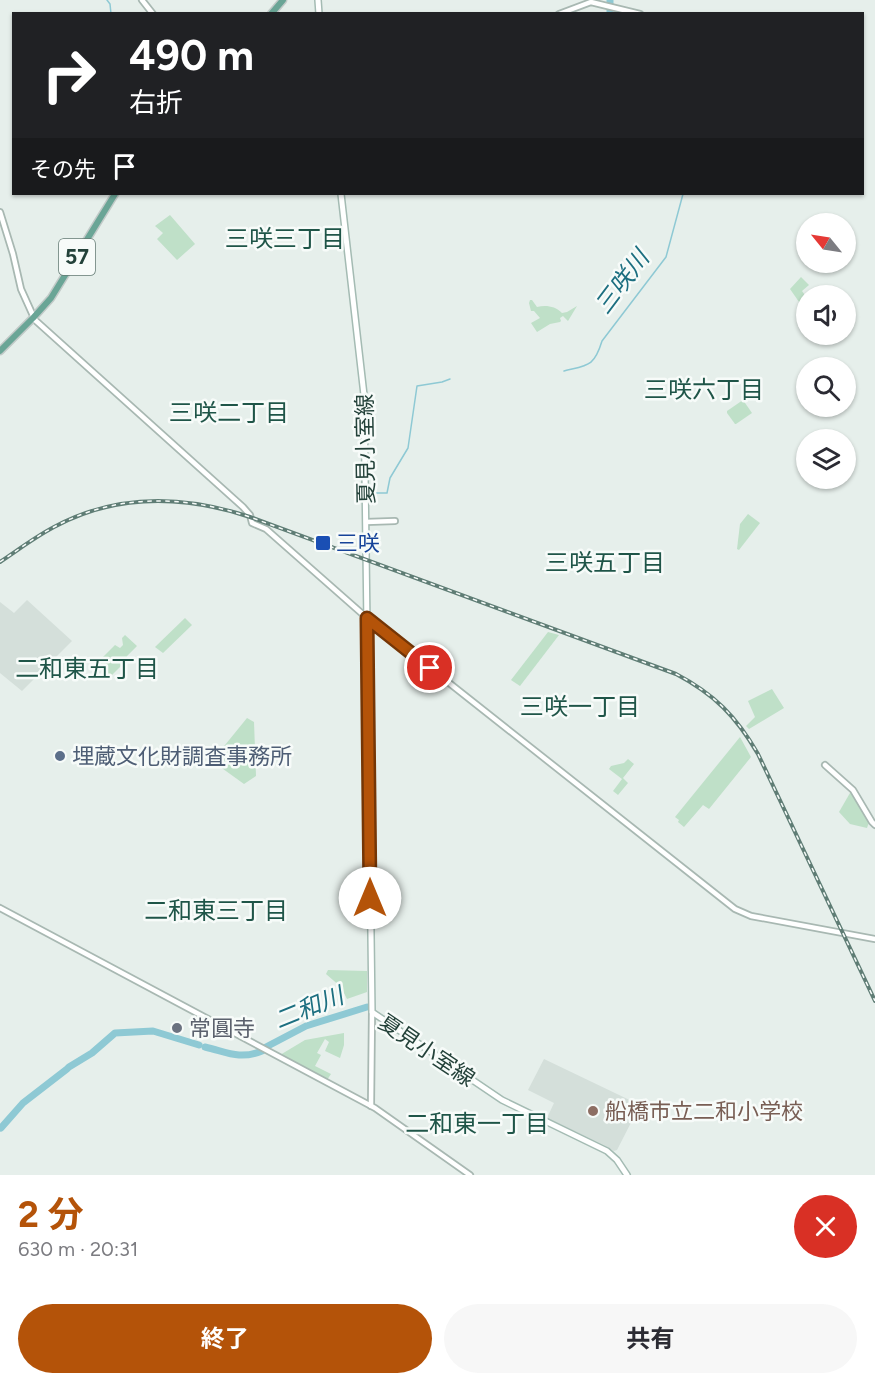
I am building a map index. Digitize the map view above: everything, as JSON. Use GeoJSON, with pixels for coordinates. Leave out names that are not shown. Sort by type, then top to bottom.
{"type":"FeatureCollection","features":[{"type":"Feature","properties":{"kind":"main road"},"geometry":{"type":"LineString","coordinates":[[273,12],[284,0]]}},
{"type":"Feature","properties":{"kind":"main road","name":"57"},"geometry":{"type":"LineString","coordinates":[[0,351],[33,318],[55,291],[114,195]]}},
{"type":"Feature","properties":{"kind":"main road","name":"夏見小室線"},"geometry":{"type":"LineString","coordinates":[[341,195],[364,395],[372,1012],[502,1100],[607,1151],[617,1159],[627,1175]]}},
{"type":"Feature","properties":{"kind":"street"},"geometry":{"type":"LineString","coordinates":[[142,0],[151,12]]}},
{"type":"Feature","properties":{"kind":"street"},"geometry":{"type":"LineString","coordinates":[[564,12],[591,2],[631,12]]}},
{"type":"Feature","properties":{"kind":"street"},"geometry":{"type":"LineString","coordinates":[[0,212],[15,259],[21,289],[33,318],[243,507],[250,515],[252,523],[266,528],[367,618],[735,909],[751,916],[875,939]]}},
{"type":"Feature","properties":{"kind":"street"},"geometry":{"type":"LineString","coordinates":[[366,522],[395,521]]}},
{"type":"Feature","properties":{"kind":"street"},"geometry":{"type":"LineString","coordinates":[[825,765],[853,790],[875,825]]}},
{"type":"Feature","properties":{"kind":"street"},"geometry":{"type":"LineString","coordinates":[[0,908],[371,1106],[470,1175]]}},
{"type":"Feature","properties":{"kind":"street"},"geometry":{"type":"LineString","coordinates":[[371,1106],[372,1012]]}},
{"type":"Feature","properties":{"kind":"shaded area"},"geometry":{"type":"Polygon","coordinates":[[[27,600],[72,641],[22,691],[0,673],[0,602],[14,613],[27,600]]]}},
{"type":"Feature","properties":{"kind":"shaded area","name":"船橋市立二和小学校"},"geometry":{"type":"Polygon","coordinates":[[[544,1059],[640,1105],[617,1150],[614,1151],[547,1118],[554,1103],[528,1090],[544,1059]]]}},
{"type":"Feature","properties":{"kind":"green space"},"geometry":{"type":"Polygon","coordinates":[[[170,215],[195,244],[177,260],[157,239],[163,233],[155,226],[170,215]]]}},
{"type":"Feature","properties":{"kind":"green space"},"geometry":{"type":"Polygon","coordinates":[[[801,277],[809,285],[796,285],[796,298],[790,289],[801,277]]]}},
{"type":"Feature","properties":{"kind":"green space"},"geometry":{"type":"Polygon","coordinates":[[[530,300],[537,307],[550,307],[562,313],[577,306],[568,321],[563,316],[560,322],[550,324],[537,332],[531,323],[540,318],[534,311],[531,311],[530,300]]]}},
{"type":"Feature","properties":{"kind":"green space"},"geometry":{"type":"Polygon","coordinates":[[[743,400],[752,413],[735,424],[727,411],[743,400]]]}},
{"type":"Feature","properties":{"kind":"green space"},"geometry":{"type":"Polygon","coordinates":[[[748,514],[760,523],[739,550],[737,549],[740,524],[748,514]]]}},
{"type":"Feature","properties":{"kind":"green space"},"geometry":{"type":"Polygon","coordinates":[[[185,618],[192,625],[163,653],[155,647],[185,618]]]}},
{"type":"Feature","properties":{"kind":"green space"},"geometry":{"type":"Polygon","coordinates":[[[548,632],[559,635],[520,686],[511,680],[548,632]]]}},
{"type":"Feature","properties":{"kind":"green space"},"geometry":{"type":"Polygon","coordinates":[[[125,635],[137,646],[109,678],[95,665],[115,645],[120,648],[123,645],[122,638],[125,635]]]}},
{"type":"Feature","properties":{"kind":"green space"},"geometry":{"type":"Polygon","coordinates":[[[772,689],[784,708],[749,729],[746,726],[755,717],[748,701],[772,689]]]}},
{"type":"Feature","properties":{"kind":"green space"},"geometry":{"type":"Polygon","coordinates":[[[247,718],[254,722],[256,776],[244,784],[212,761],[247,718]]]}},
{"type":"Feature","properties":{"kind":"green space"},"geometry":{"type":"Polygon","coordinates":[[[740,737],[751,757],[709,809],[703,805],[684,827],[675,817],[740,737]]]}},
{"type":"Feature","properties":{"kind":"green space"},"geometry":{"type":"Polygon","coordinates":[[[628,759],[634,764],[623,778],[628,783],[618,795],[613,791],[622,779],[609,769],[628,759]]]}},
{"type":"Feature","properties":{"kind":"green space"},"geometry":{"type":"Polygon","coordinates":[[[851,792],[869,822],[867,828],[850,824],[839,812],[851,792]]]}},
{"type":"Feature","properties":{"kind":"green space"},"geometry":{"type":"Polygon","coordinates":[[[328,970],[367,971],[367,992],[347,999],[341,987],[326,974],[328,970]]]}},
{"type":"Feature","properties":{"kind":"green space"},"geometry":{"type":"Polygon","coordinates":[[[344,1033],[344,1045],[340,1058],[325,1051],[329,1042],[325,1039],[317,1053],[321,1055],[315,1066],[331,1074],[327,1080],[280,1055],[305,1040],[344,1033]]]}},
{"type":"Feature","properties":{"kind":"waterway"},"geometry":{"type":"LineString","coordinates":[[107,0],[111,12]]}},
{"type":"Feature","properties":{"kind":"waterway","name":"三咲川"},"geometry":{"type":"LineString","coordinates":[[610,0],[610,12]]}},
{"type":"Feature","properties":{"kind":"waterway","name":"三咲川"},"geometry":{"type":"LineString","coordinates":[[564,371],[584,366],[593,360],[602,341],[666,257],[683,195]]}},
{"type":"Feature","properties":{"kind":"waterway","name":"三咲川"},"geometry":{"type":"LineString","coordinates":[[370,493],[387,493],[390,478],[408,448],[417,386],[450,379]]}},
{"type":"Feature","properties":{"kind":"waterway","name":"二和川"},"geometry":{"type":"LineString","coordinates":[[266,1047],[306,1026],[367,1007]]}},
{"type":"Feature","properties":{"kind":"waterway","name":"二和川"},"geometry":{"type":"LineString","coordinates":[[69,1067],[92,1053],[115,1033],[153,1031],[199,1045]]}},
{"type":"Feature","properties":{"kind":"waterway","name":"二和川"},"geometry":{"type":"LineString","coordinates":[[205,1047],[240,1055],[262,1051]]}},
{"type":"Feature","properties":{"kind":"waterway","name":"二和川"},"geometry":{"type":"LineString","coordinates":[[1,1128],[23,1103],[67,1069]]}},
{"type":"Feature","properties":{"kind":"railway"},"geometry":{"type":"LineString","coordinates":[[0,562],[54,527],[102,508],[151,501],[200,505],[250,517],[676,674],[702,690],[723,707],[741,728],[758,754],[875,1001]]}},
{"type":"Feature","properties":{"kind":"place","name":"三咲"},"geometry":{"type":"Point","coordinates":[323,543]}},
{"type":"Feature","properties":{"kind":"place","name":"埋蔵文化財調査事務所"},"geometry":{"type":"Point","coordinates":[60,756]}},
{"type":"Feature","properties":{"kind":"place","name":"常圓寺"},"geometry":{"type":"Point","coordinates":[177,1028]}},
{"type":"Feature","properties":{"kind":"place","name":"船橋市立二和小学校"},"geometry":{"type":"Point","coordinates":[593,1111]}},
{"type":"Feature","properties":{"kind":"district","name":"三咲三丁目"},"geometry":{"type":"Point","coordinates":[285,239]}},
{"type":"Feature","properties":{"kind":"district","name":"三咲六丁目"},"geometry":{"type":"Point","coordinates":[704,390]}},
{"type":"Feature","properties":{"kind":"district","name":"三咲二丁目"},"geometry":{"type":"Point","coordinates":[229,413]}},
{"type":"Feature","properties":{"kind":"district","name":"三咲五丁目"},"geometry":{"type":"Point","coordinates":[605,563]}},
{"type":"Feature","properties":{"kind":"district","name":"二和東五丁目"},"geometry":{"type":"Point","coordinates":[87,669]}},
{"type":"Feature","properties":{"kind":"district","name":"三咲一丁目"},"geometry":{"type":"Point","coordinates":[580,707]}},
{"type":"Feature","properties":{"kind":"district","name":"二和東三丁目"},"geometry":{"type":"Point","coordinates":[216,911]}},
{"type":"Feature","properties":{"kind":"district","name":"二和東一丁目"},"geometry":{"type":"Point","coordinates":[477,1124]}},
{"type":"Feature","properties":{"kind":"route"},"geometry":{"type":"LineString","coordinates":[[370,898],[367,618],[430,668]]}}]}
